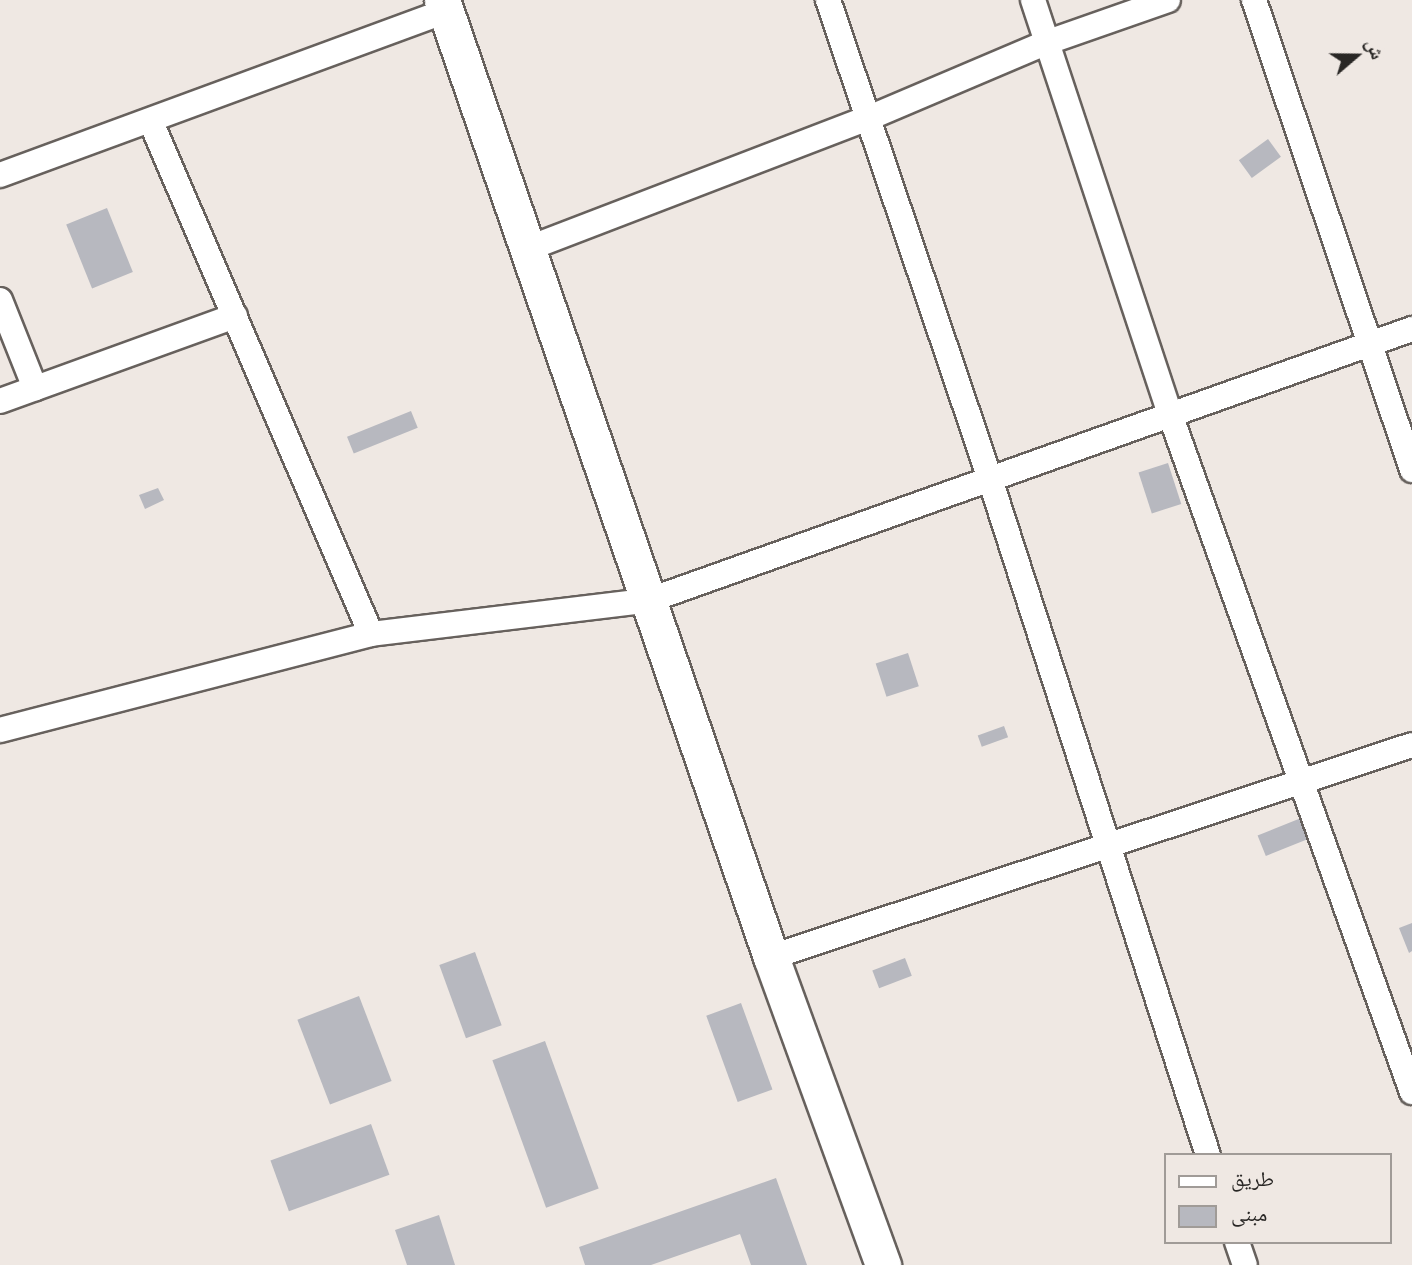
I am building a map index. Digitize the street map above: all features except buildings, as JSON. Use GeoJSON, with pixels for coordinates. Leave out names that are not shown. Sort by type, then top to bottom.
{"type":"FeatureCollection","features":[{"type":"Feature","properties":{"kind":"street"},"geometry":{"type":"LineString","coordinates":[[828,0],[871,117],[990,479],[1104,843],[1207,1153]]}},
{"type":"Feature","properties":{"kind":"street"},"geometry":{"type":"LineString","coordinates":[[1033,0],[1170,414],[1412,1091]]}},
{"type":"Feature","properties":{"kind":"street"},"geometry":{"type":"LineString","coordinates":[[527,248],[871,117],[1048,42],[1168,0]]}},
{"type":"Feature","properties":{"kind":"street"},"geometry":{"type":"LineString","coordinates":[[1254,0],[1412,470]]}},
{"type":"Feature","properties":{"kind":"street"},"geometry":{"type":"LineString","coordinates":[[0,175],[151,121],[444,5],[771,957],[883,1265]]}},
{"type":"Feature","properties":{"kind":"street"},"geometry":{"type":"LineString","coordinates":[[151,121],[372,634]]}},
{"type":"Feature","properties":{"kind":"street"},"geometry":{"type":"LineString","coordinates":[[0,300],[35,388]]}},
{"type":"Feature","properties":{"kind":"street"},"geometry":{"type":"LineString","coordinates":[[0,401],[235,316]]}},
{"type":"Feature","properties":{"kind":"street"},"geometry":{"type":"LineString","coordinates":[[0,730],[372,634],[650,600],[1412,329]]}},
{"type":"Feature","properties":{"kind":"street"},"geometry":{"type":"LineString","coordinates":[[771,957],[1104,843],[1412,745]]}},
{"type":"Feature","properties":{"kind":"street"},"geometry":{"type":"LineString","coordinates":[[1238,1244],[1245,1265]]}}]}
